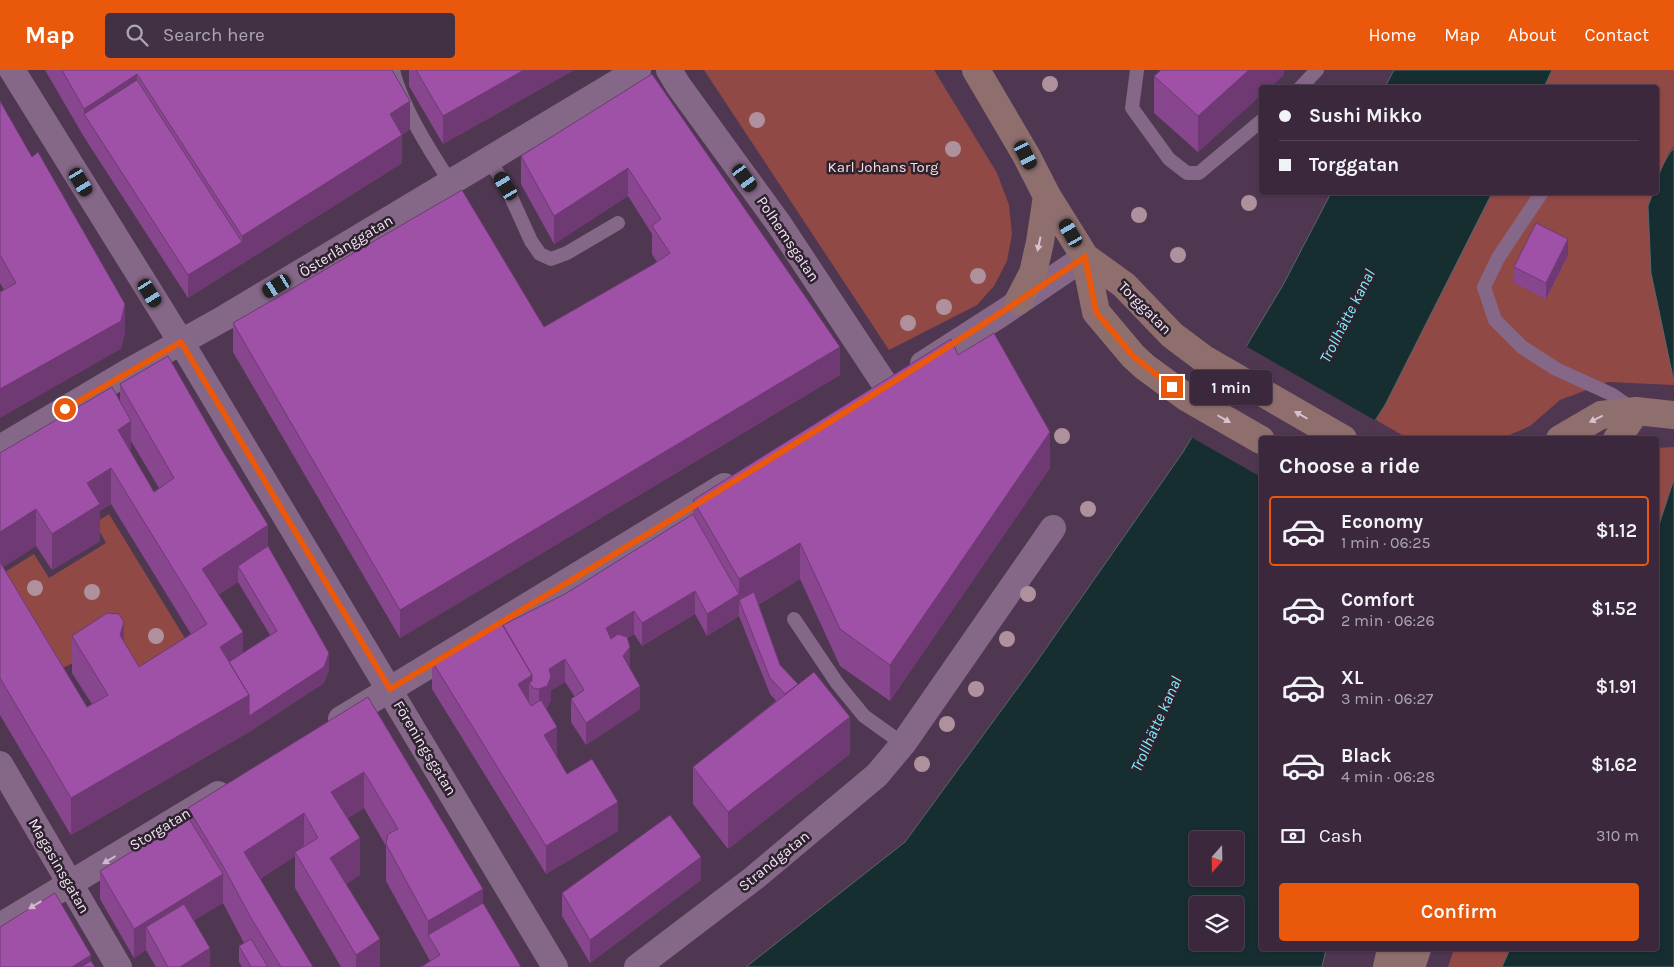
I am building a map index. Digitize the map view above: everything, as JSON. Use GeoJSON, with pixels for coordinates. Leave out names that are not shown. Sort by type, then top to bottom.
{"type":"FeatureCollection","features":[{"type":"Feature","properties":{"kind":"main road","name":"Torggatan"},"geometry":{"type":"LineString","coordinates":[[976,70],[1026,155],[1047,196],[1085,257],[1096,312],[1133,356],[1186,397],[1259,439]]}},
{"type":"Feature","properties":{"kind":"main road"},"geometry":{"type":"LineString","coordinates":[[1012,306],[1033,273],[1047,196]]}},
{"type":"Feature","properties":{"kind":"main road","name":"Torggatan"},"geometry":{"type":"LineString","coordinates":[[1085,257],[1124,284],[1172,335],[1204,359],[1338,436]]}},
{"type":"Feature","properties":{"kind":"main road"},"geometry":{"type":"LineString","coordinates":[[1565,436],[1601,415],[1636,411],[1674,415]]}},
{"type":"Feature","properties":{"kind":"main road"},"geometry":{"type":"LineString","coordinates":[[1619,436],[1636,411]]}},
{"type":"Feature","properties":{"kind":"main road"},"geometry":{"type":"LineString","coordinates":[[1391,962],[1413,951]]}},
{"type":"Feature","properties":{"kind":"street","name":"Föreningsgatan"},"geometry":{"type":"LineString","coordinates":[[12,70],[181,342],[555,967]]}},
{"type":"Feature","properties":{"kind":"street","name":"Österlånggatan"},"geometry":{"type":"LineString","coordinates":[[0,448],[490,160],[638,70]]}},
{"type":"Feature","properties":{"kind":"street","name":"Polhemsgatan"},"geometry":{"type":"LineString","coordinates":[[669,70],[779,224],[878,392],[1012,306]]}},
{"type":"Feature","properties":{"kind":"street"},"geometry":{"type":"LineString","coordinates":[[1012,306],[1085,257]]}},
{"type":"Feature","properties":{"kind":"street"},"geometry":{"type":"LineString","coordinates":[[322,730],[744,474]]}},
{"type":"Feature","properties":{"kind":"street","name":"Strandgatan"},"geometry":{"type":"LineString","coordinates":[[637,967],[762,872],[877,775],[903,744],[1054,528]]}},
{"type":"Feature","properties":{"kind":"street","name":"Magasinsgatan"},"geometry":{"type":"LineString","coordinates":[[0,764],[119,967]]}},
{"type":"Feature","properties":{"kind":"street","name":"Storgatan"},"geometry":{"type":"LineString","coordinates":[[0,926],[238,782]]}},
{"type":"Feature","properties":{"kind":"lane"},"geometry":{"type":"LineString","coordinates":[[393,70],[397,86],[432,154],[451,183]]}},
{"type":"Feature","properties":{"kind":"lane"},"geometry":{"type":"LineString","coordinates":[[1137,70],[1132,108],[1169,159],[1187,173],[1199,173],[1259,123]]}},
{"type":"Feature","properties":{"kind":"lane"},"geometry":{"type":"LineString","coordinates":[[1303,85],[1317,70]]}},
{"type":"Feature","properties":{"kind":"lane"},"geometry":{"type":"LineString","coordinates":[[490,160],[506,186],[531,241],[540,254],[551,258],[568,254],[618,223]]}},
{"type":"Feature","properties":{"kind":"lane"},"geometry":{"type":"LineString","coordinates":[[1540,195],[1498,258],[1484,287],[1496,320],[1522,347],[1556,368],[1611,394],[1636,411]]}},
{"type":"Feature","properties":{"kind":"lane"},"geometry":{"type":"LineString","coordinates":[[794,619],[837,684],[864,716],[903,744]]}},
{"type":"Feature","properties":{"kind":"green space","name":"Karl Johans Torg"},"geometry":{"type":"Polygon","coordinates":[[[704,70],[934,70],[997,173],[1009,205],[1012,234],[1007,261],[994,286],[977,305],[889,350],[704,70]]]}},
{"type":"Feature","properties":{"kind":"green space"},"geometry":{"type":"Polygon","coordinates":[[[1552,70],[1674,70],[1674,146],[1668,154],[1659,176],[1659,85],[1545,85],[1552,70]]]}},
{"type":"Feature","properties":{"kind":"green space"},"geometry":{"type":"Polygon","coordinates":[[[1491,195],[1652,195],[1648,206],[1674,385],[1608,382],[1560,400],[1530,426],[1508,436],[1404,436],[1376,420],[1491,195]]]}},
{"type":"Feature","properties":{"kind":"green space"},"geometry":{"type":"Polygon","coordinates":[[[1674,447],[1674,479],[1659,525],[1659,448],[1674,447]]]}},
{"type":"Feature","properties":{"kind":"green space"},"geometry":{"type":"Polygon","coordinates":[[[109,514],[197,658],[128,670],[130,653],[112,643],[63,668],[5,572],[34,554],[49,578],[106,543],[95,523],[109,514]]]}},
{"type":"Feature","properties":{"kind":"green space"},"geometry":{"type":"Polygon","coordinates":[[[1453,951],[1509,951],[1502,967],[1448,967],[1453,951]]]}},
{"type":"Feature","properties":{"kind":"water"},"geometry":{"type":"Polygon","coordinates":[[[1394,70],[1552,70],[1545,85],[1386,85],[1394,70]]]}},
{"type":"Feature","properties":{"kind":"water"},"geometry":{"type":"Polygon","coordinates":[[[1674,148],[1674,382],[1651,273],[1648,206],[1652,195],[1659,195],[1659,175],[1674,148]]]}},
{"type":"Feature","properties":{"kind":"water","name":"Trollhätte kanal"},"geometry":{"type":"Polygon","coordinates":[[[1330,195],[1491,195],[1385,405],[1365,436],[1259,436],[1259,951],[1326,951],[1322,967],[746,967],[905,842],[1033,667],[1183,452],[1283,285],[1330,195]]]}},
{"type":"Feature","properties":{"kind":"water"},"geometry":{"type":"Polygon","coordinates":[[[1674,479],[1674,967],[1502,967],[1509,951],[1659,951],[1659,525],[1674,479]]]}},
{"type":"Feature","properties":{"kind":"pier"},"geometry":{"type":"Polygon","coordinates":[[[1244,345],[1378,422],[1368,436],[1259,436],[1259,476],[1189,436],[1244,345]]]}},
{"type":"Feature","properties":{"kind":"building"},"geometry":{"type":"Polygon","coordinates":[[[62,70],[392,70],[410,101],[390,114],[402,135],[242,236],[137,74],[84,109],[62,70]]]}},
{"type":"Feature","properties":{"kind":"building"},"geometry":{"type":"Polygon","coordinates":[[[416,70],[524,70],[443,116],[416,70]]]}},
{"type":"Feature","properties":{"kind":"building"},"geometry":{"type":"Polygon","coordinates":[[[1161,70],[1249,70],[1198,116],[1154,76],[1161,70]]]}},
{"type":"Feature","properties":{"kind":"building"},"geometry":{"type":"Polygon","coordinates":[[[652,74],[840,347],[400,610],[233,323],[462,190],[544,327],[654,264],[670,253],[652,226],[661,219],[628,168],[554,216],[521,156],[652,74]]]}},
{"type":"Feature","properties":{"kind":"building"},"geometry":{"type":"Polygon","coordinates":[[[137,80],[242,242],[188,275],[84,114],[137,80]]]}},
{"type":"Feature","properties":{"kind":"building"},"geometry":{"type":"Polygon","coordinates":[[[0,101],[32,157],[38,152],[125,304],[121,321],[0,389],[0,292],[16,283],[0,255],[0,101]]]}},
{"type":"Feature","properties":{"kind":"building"},"geometry":{"type":"Polygon","coordinates":[[[1536,223],[1568,239],[1546,283],[1514,267],[1536,223]]]}},
{"type":"Feature","properties":{"kind":"building"},"geometry":{"type":"Polygon","coordinates":[[[994,333],[1050,432],[890,665],[840,629],[800,543],[739,579],[693,500],[951,339],[958,355],[994,333]]]}},
{"type":"Feature","properties":{"kind":"building"},"geometry":{"type":"Polygon","coordinates":[[[168,356],[268,525],[202,569],[243,632],[220,647],[249,695],[71,798],[0,678],[0,562],[87,707],[108,695],[72,636],[107,613],[119,614],[124,622],[120,635],[139,667],[207,624],[111,468],[87,483],[100,504],[52,534],[36,509],[0,532],[0,453],[112,387],[131,421],[118,430],[154,492],[174,478],[120,384],[168,356]]]}},
{"type":"Feature","properties":{"kind":"building"},"geometry":{"type":"Polygon","coordinates":[[[693,514],[739,594],[707,614],[695,591],[642,623],[634,611],[606,628],[611,639],[618,634],[627,637],[630,647],[623,656],[640,686],[586,723],[571,699],[584,690],[565,659],[549,669],[551,677],[547,686],[539,689],[533,688],[529,683],[532,681],[532,675],[503,625],[565,594],[693,514]]]}},
{"type":"Feature","properties":{"kind":"building"},"geometry":{"type":"Polygon","coordinates":[[[268,546],[329,653],[324,667],[249,716],[249,695],[229,662],[277,631],[238,566],[268,546]]]}},
{"type":"Feature","properties":{"kind":"building"},"geometry":{"type":"Polygon","coordinates":[[[754,592],[780,665],[798,684],[785,694],[770,678],[739,600],[754,592]]]}},
{"type":"Feature","properties":{"kind":"building"},"geometry":{"type":"Polygon","coordinates":[[[500,621],[532,675],[518,684],[531,706],[541,700],[557,727],[544,735],[567,774],[592,759],[618,802],[546,846],[432,661],[500,621]]]}},
{"type":"Feature","properties":{"kind":"building"},"geometry":{"type":"Polygon","coordinates":[[[814,672],[850,717],[728,812],[693,767],[814,672]]]}},
{"type":"Feature","properties":{"kind":"building"},"geometry":{"type":"Polygon","coordinates":[[[368,697],[483,889],[428,921],[386,844],[388,834],[398,829],[364,772],[331,792],[360,838],[330,858],[380,939],[356,955],[295,852],[318,838],[304,813],[244,852],[313,967],[281,967],[188,808],[368,697]]]}},
{"type":"Feature","properties":{"kind":"building"},"geometry":{"type":"Polygon","coordinates":[[[670,815],[701,857],[590,940],[562,893],[670,815]]]}},
{"type":"Feature","properties":{"kind":"building"},"geometry":{"type":"Polygon","coordinates":[[[188,817],[223,874],[134,929],[100,871],[188,817]]]}},
{"type":"Feature","properties":{"kind":"building"},"geometry":{"type":"Polygon","coordinates":[[[55,893],[91,955],[72,967],[0,967],[0,927],[55,893]]]}},
{"type":"Feature","properties":{"kind":"building"},"geometry":{"type":"Polygon","coordinates":[[[483,903],[521,967],[421,967],[440,955],[428,935],[483,903]]]}},
{"type":"Feature","properties":{"kind":"building"},"geometry":{"type":"Polygon","coordinates":[[[184,904],[210,948],[180,967],[168,967],[146,927],[184,904]]]}},
{"type":"Feature","properties":{"kind":"building"},"geometry":{"type":"Polygon","coordinates":[[[251,939],[268,967],[251,967],[239,946],[251,939]]]}},
{"type":"Feature","properties":{"kind":"building"},"geometry":{"type":"Polygon","coordinates":[[[91,961],[95,967],[81,967],[91,961]]]}},
{"type":"Feature","properties":{"kind":"route"},"geometry":{"type":"LineString","coordinates":[[65,409],[181,342],[390,689],[845,413],[1004,312],[1019,300],[1085,257],[1096,312],[1133,356],[1172,387]]}}]}
